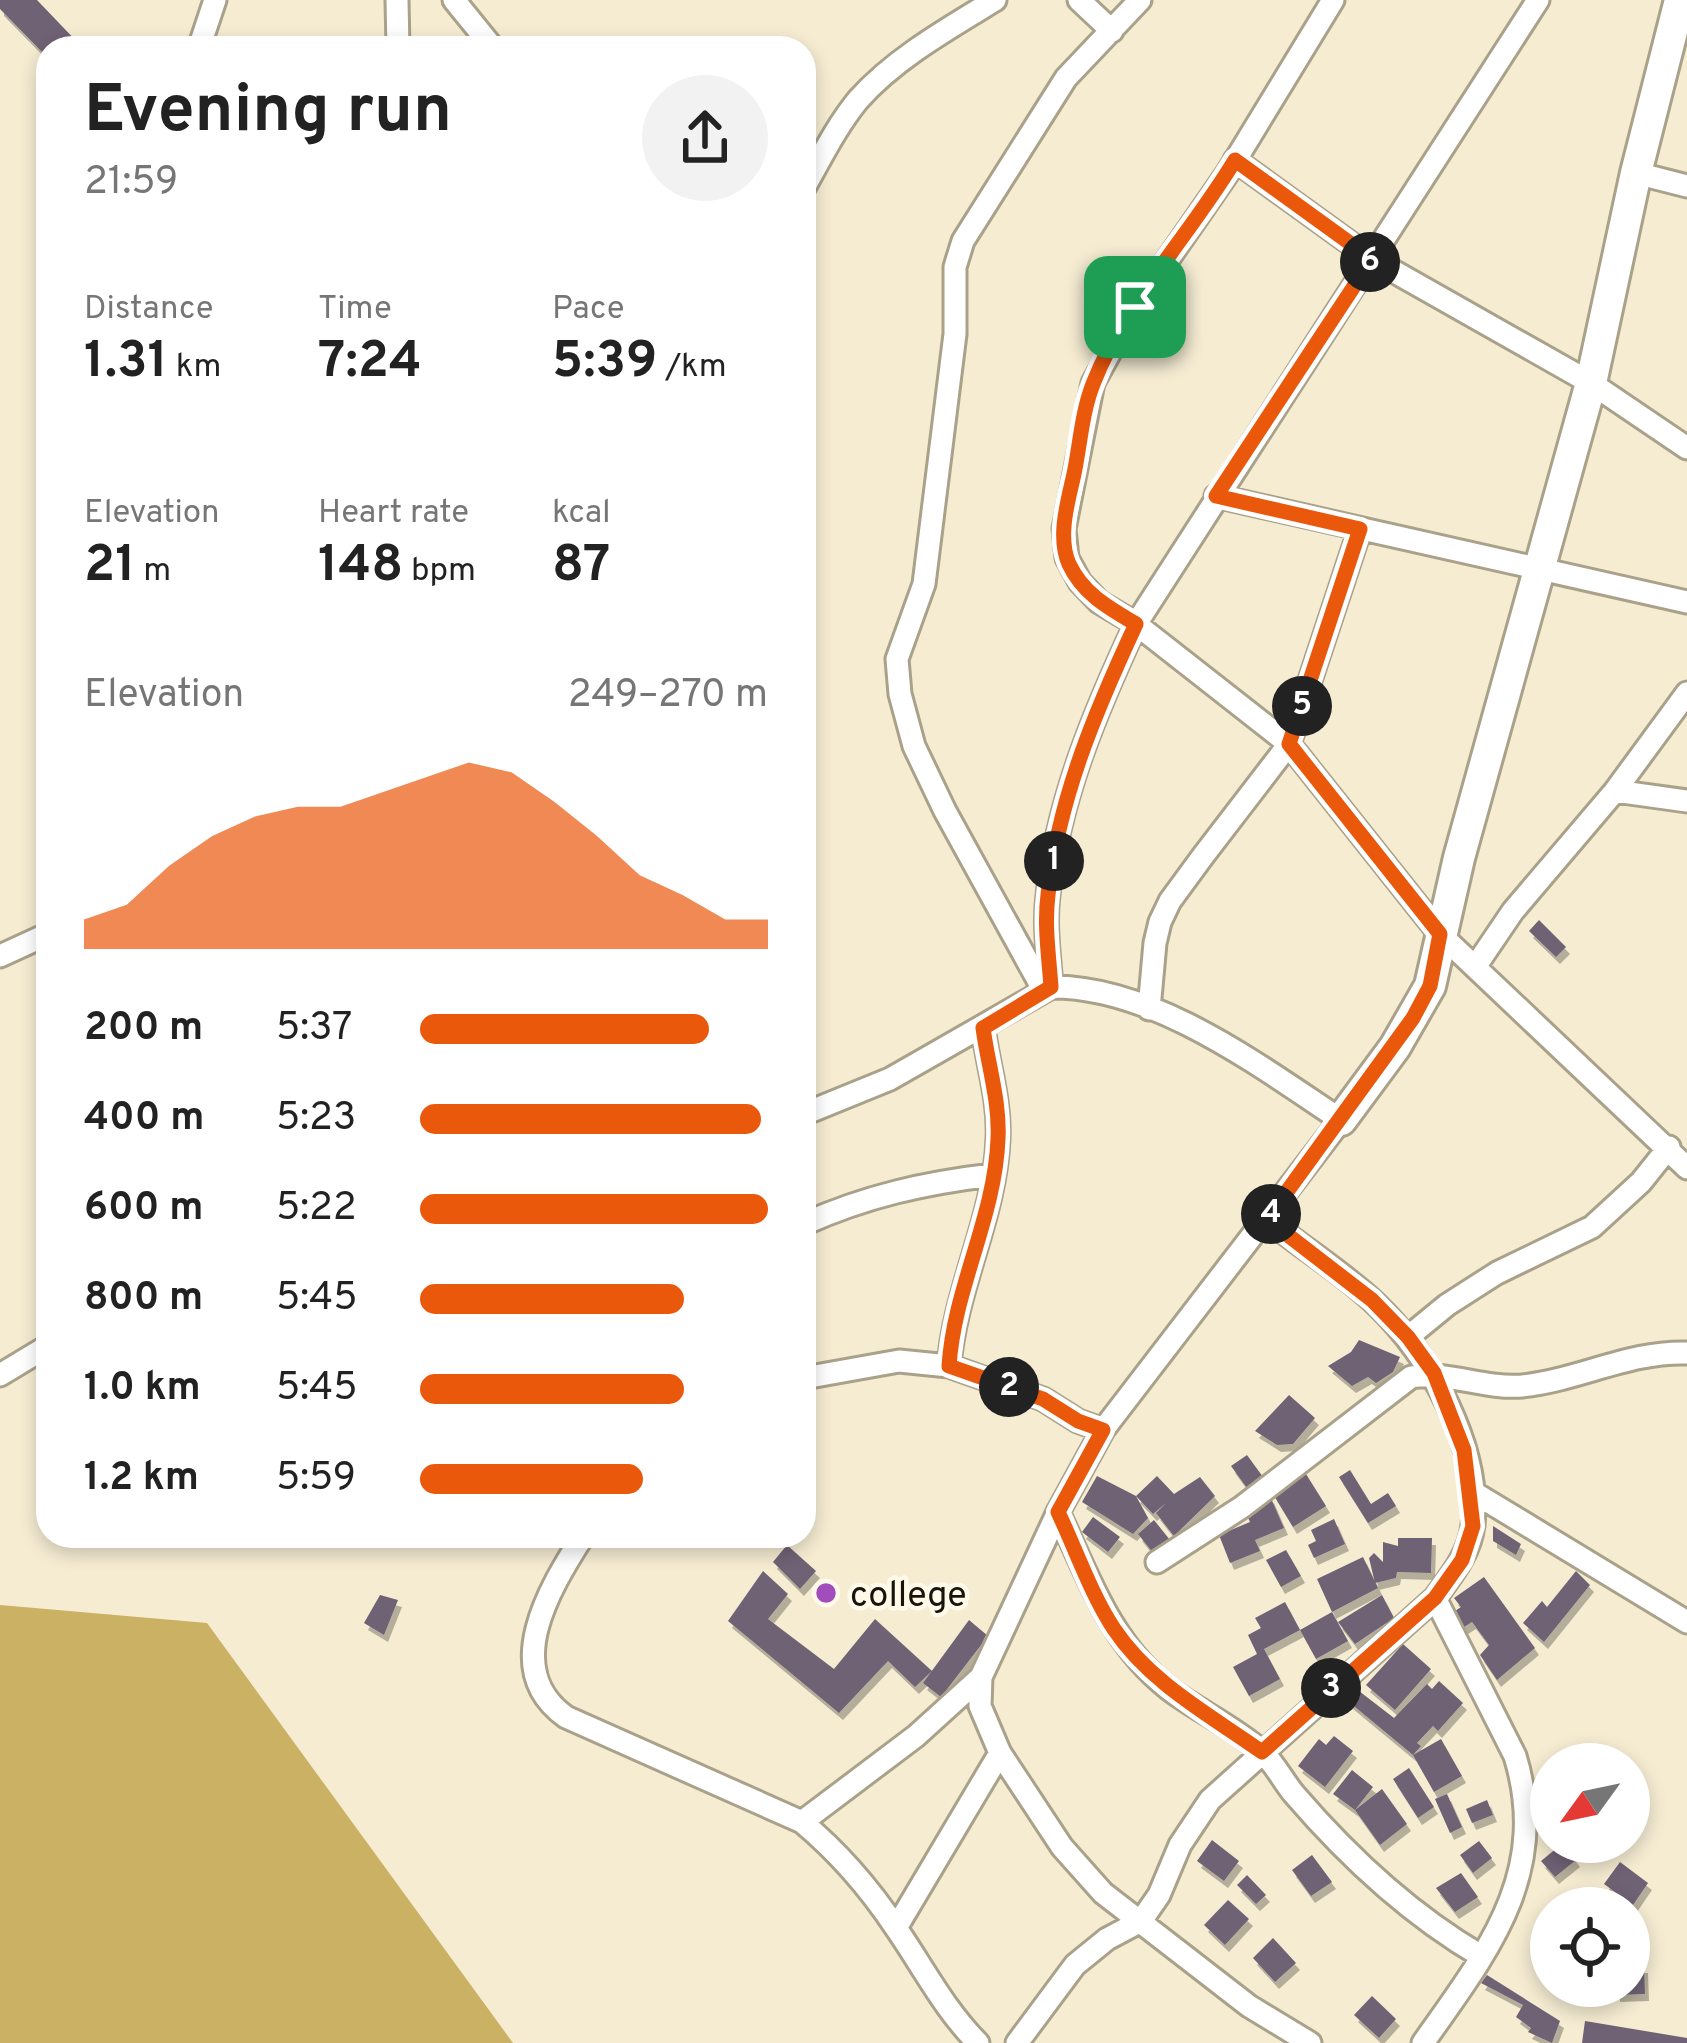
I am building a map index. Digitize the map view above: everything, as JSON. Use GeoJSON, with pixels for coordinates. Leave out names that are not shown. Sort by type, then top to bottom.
{"type":"FeatureCollection","features":[{"type":"Feature","properties":{"kind":"street"},"geometry":{"type":"LineString","coordinates":[[203,36],[214,0]]}},
{"type":"Feature","properties":{"kind":"street"},"geometry":{"type":"LineString","coordinates":[[398,0],[398,36]]}},
{"type":"Feature","properties":{"kind":"street"},"geometry":{"type":"LineString","coordinates":[[454,0],[483,36]]}},
{"type":"Feature","properties":{"kind":"street"},"geometry":{"type":"LineString","coordinates":[[816,166],[861,97],[944,32],[995,0]]}},
{"type":"Feature","properties":{"kind":"street"},"geometry":{"type":"LineString","coordinates":[[1079,0],[1112,31]]}},
{"type":"Feature","properties":{"kind":"street"},"geometry":{"type":"LineString","coordinates":[[1047,989],[972,865],[914,746],[900,694],[897,659],[924,584],[955,334],[956,267],[963,242],[1066,79],[1140,0]]}},
{"type":"Feature","properties":{"kind":"street"},"geometry":{"type":"LineString","coordinates":[[1333,0],[1235,160],[1135,307],[1093,383],[1064,529],[1066,558],[1099,602],[1136,624],[1289,744],[1440,934],[1687,1168]]}},
{"type":"Feature","properties":{"kind":"street"},"geometry":{"type":"LineString","coordinates":[[1047,989],[1047,898],[1063,814],[1096,712],[1136,624],[1538,0]]}},
{"type":"Feature","properties":{"kind":"street"},"geometry":{"type":"LineString","coordinates":[[802,1822],[916,1736],[981,1677],[1058,1512],[1103,1430],[1341,1120],[1430,986],[1440,934],[1591,383],[1636,173],[1680,0]]}},
{"type":"Feature","properties":{"kind":"street"},"geometry":{"type":"LineString","coordinates":[[1235,160],[1372,259],[1591,383],[1687,448]]}},
{"type":"Feature","properties":{"kind":"street"},"geometry":{"type":"LineString","coordinates":[[1636,173],[1687,186]]}},
{"type":"Feature","properties":{"kind":"street"},"geometry":{"type":"LineString","coordinates":[[1216,496],[1687,602]]}},
{"type":"Feature","properties":{"kind":"street"},"geometry":{"type":"LineString","coordinates":[[1150,1009],[1154,943],[1170,901],[1289,744],[1360,529]]}},
{"type":"Feature","properties":{"kind":"street"},"geometry":{"type":"LineString","coordinates":[[1475,967],[1513,911],[1615,791],[1687,693]]}},
{"type":"Feature","properties":{"kind":"street"},"geometry":{"type":"LineString","coordinates":[[1615,791],[1687,801]]}},
{"type":"Feature","properties":{"kind":"street"},"geometry":{"type":"LineString","coordinates":[[0,956],[36,940]]}},
{"type":"Feature","properties":{"kind":"street"},"geometry":{"type":"LineString","coordinates":[[816,1109],[890,1079],[1047,989],[1082,987],[1119,995],[1238,1052],[1341,1120]]}},
{"type":"Feature","properties":{"kind":"street"},"geometry":{"type":"LineString","coordinates":[[949,1366],[951,1334],[985,1219],[998,1142],[998,1107],[983,1028]]}},
{"type":"Feature","properties":{"kind":"street"},"geometry":{"type":"LineString","coordinates":[[1408,1337],[1496,1273],[1592,1227],[1628,1196],[1669,1147]]}},
{"type":"Feature","properties":{"kind":"street"},"geometry":{"type":"LineString","coordinates":[[816,1219],[918,1184],[992,1175]]}},
{"type":"Feature","properties":{"kind":"street"},"geometry":{"type":"LineString","coordinates":[[1017,2043],[1075,1965],[1106,1939],[1142,1921],[1180,1846],[1210,1800],[1435,1598],[1462,1560],[1473,1526],[1464,1450],[1434,1373],[1372,1300],[1267,1219]]}},
{"type":"Feature","properties":{"kind":"street"},"geometry":{"type":"LineString","coordinates":[[1157,1562],[1242,1507],[1411,1377],[1434,1373],[1479,1384],[1520,1386],[1657,1352],[1687,1353]]}},
{"type":"Feature","properties":{"kind":"street"},"geometry":{"type":"LineString","coordinates":[[0,1375],[36,1353]]}},
{"type":"Feature","properties":{"kind":"street"},"geometry":{"type":"LineString","coordinates":[[816,1376],[899,1361],[949,1366],[1043,1399],[1103,1430]]}},
{"type":"Feature","properties":{"kind":"street"},"geometry":{"type":"LineString","coordinates":[[1471,1491],[1687,1622]]}},
{"type":"Feature","properties":{"kind":"street"},"geometry":{"type":"LineString","coordinates":[[1058,1512],[1111,1625],[1134,1656],[1168,1688],[1262,1752],[1294,1793],[1389,1892],[1434,1929],[1481,1956]]}},
{"type":"Feature","properties":{"kind":"street"},"geometry":{"type":"LineString","coordinates":[[577,1548],[544,1610],[531,1648],[545,1702],[566,1717],[802,1822],[824,1841],[896,1928],[959,2024],[978,2043]]}},
{"type":"Feature","properties":{"kind":"street"},"geometry":{"type":"LineString","coordinates":[[1423,2043],[1505,1919],[1523,1864],[1526,1822],[1523,1782],[1496,1714],[1435,1598]]}},
{"type":"Feature","properties":{"kind":"street"},"geometry":{"type":"LineString","coordinates":[[981,1677],[980,1706],[1000,1753],[1062,1847],[1103,1894],[1250,2006],[1310,2043]]}},
{"type":"Feature","properties":{"kind":"street"},"geometry":{"type":"LineString","coordinates":[[896,1928],[1000,1753]]}},
{"type":"Feature","properties":{"kind":"shaded area"},"geometry":{"type":"Polygon","coordinates":[[[0,1605],[207,1623],[513,2043],[0,2043],[0,1605]]]}},
{"type":"Feature","properties":{"kind":"building"},"geometry":{"type":"Polygon","coordinates":[[[0,0],[37,0],[71,36],[36,36],[36,46],[0,9],[0,0]]]}},
{"type":"Feature","properties":{"kind":"building"},"geometry":{"type":"Polygon","coordinates":[[[1539,920],[1566,947],[1556,957],[1529,931],[1539,920]]]}},
{"type":"Feature","properties":{"kind":"building"},"geometry":{"type":"Polygon","coordinates":[[[1359,1340],[1400,1357],[1393,1372],[1376,1383],[1368,1377],[1352,1386],[1328,1366],[1351,1352],[1359,1340]]]}},
{"type":"Feature","properties":{"kind":"building"},"geometry":{"type":"Polygon","coordinates":[[[1289,1395],[1315,1418],[1293,1444],[1277,1445],[1255,1431],[1289,1395]]]}},
{"type":"Feature","properties":{"kind":"building"},"geometry":{"type":"Polygon","coordinates":[[[1247,1455],[1263,1477],[1247,1488],[1231,1466],[1247,1455]]]}},
{"type":"Feature","properties":{"kind":"building"},"geometry":{"type":"Polygon","coordinates":[[[1350,1470],[1371,1504],[1388,1493],[1396,1506],[1368,1523],[1339,1477],[1350,1470]]]}},
{"type":"Feature","properties":{"kind":"building"},"geometry":{"type":"Polygon","coordinates":[[[1306,1474],[1326,1506],[1293,1527],[1273,1494],[1306,1474]]]}},
{"type":"Feature","properties":{"kind":"building"},"geometry":{"type":"Polygon","coordinates":[[[1097,1476],[1136,1496],[1148,1518],[1133,1534],[1082,1502],[1097,1476]]]}},
{"type":"Feature","properties":{"kind":"building"},"geometry":{"type":"Polygon","coordinates":[[[1157,1476],[1174,1494],[1200,1477],[1215,1496],[1174,1536],[1156,1513],[1166,1503],[1153,1514],[1136,1496],[1157,1476]]]}},
{"type":"Feature","properties":{"kind":"building"},"geometry":{"type":"Polygon","coordinates":[[[1270,1496],[1284,1528],[1255,1540],[1260,1551],[1230,1563],[1219,1535],[1250,1522],[1244,1509],[1270,1496]]]}},
{"type":"Feature","properties":{"kind":"building"},"geometry":{"type":"Polygon","coordinates":[[[1093,1517],[1120,1537],[1108,1552],[1082,1532],[1093,1517]]]}},
{"type":"Feature","properties":{"kind":"building"},"geometry":{"type":"Polygon","coordinates":[[[1334,1519],[1345,1544],[1314,1558],[1308,1545],[1316,1541],[1311,1530],[1334,1519]]]}},
{"type":"Feature","properties":{"kind":"building"},"geometry":{"type":"Polygon","coordinates":[[[1154,1520],[1170,1540],[1154,1554],[1138,1534],[1154,1520]]]}},
{"type":"Feature","properties":{"kind":"building"},"geometry":{"type":"Polygon","coordinates":[[[1493,1526],[1521,1544],[1516,1555],[1493,1541],[1493,1526]]]}},
{"type":"Feature","properties":{"kind":"building"},"geometry":{"type":"Polygon","coordinates":[[[1398,1538],[1432,1538],[1431,1573],[1397,1572],[1396,1578],[1375,1583],[1369,1558],[1374,1553],[1383,1562],[1383,1542],[1398,1546],[1398,1538]]]}},
{"type":"Feature","properties":{"kind":"building"},"geometry":{"type":"Polygon","coordinates":[[[785,1548],[790,1548],[816,1571],[800,1589],[773,1562],[785,1548]]]}},
{"type":"Feature","properties":{"kind":"building"},"geometry":{"type":"Polygon","coordinates":[[[1286,1550],[1301,1576],[1281,1587],[1266,1560],[1286,1550]]]}},
{"type":"Feature","properties":{"kind":"building"},"geometry":{"type":"Polygon","coordinates":[[[1363,1557],[1378,1588],[1332,1612],[1317,1579],[1363,1557]]]}},
{"type":"Feature","properties":{"kind":"building"},"geometry":{"type":"Polygon","coordinates":[[[763,1571],[788,1594],[768,1619],[834,1669],[875,1619],[932,1671],[915,1687],[888,1661],[839,1713],[728,1621],[763,1571]]]}},
{"type":"Feature","properties":{"kind":"building"},"geometry":{"type":"Polygon","coordinates":[[[1576,1571],[1590,1585],[1544,1642],[1523,1623],[1542,1601],[1547,1607],[1576,1571]]]}},
{"type":"Feature","properties":{"kind":"building"},"geometry":{"type":"Polygon","coordinates":[[[1484,1577],[1535,1648],[1497,1680],[1480,1655],[1489,1645],[1472,1622],[1461,1629],[1452,1613],[1461,1607],[1454,1598],[1484,1577]]]}},
{"type":"Feature","properties":{"kind":"building"},"geometry":{"type":"Polygon","coordinates":[[[380,1595],[398,1600],[384,1635],[364,1623],[380,1595]]]}},
{"type":"Feature","properties":{"kind":"building"},"geometry":{"type":"Polygon","coordinates":[[[1382,1595],[1394,1618],[1355,1644],[1338,1622],[1382,1595]]]}},
{"type":"Feature","properties":{"kind":"building"},"geometry":{"type":"Polygon","coordinates":[[[1285,1602],[1300,1630],[1264,1649],[1280,1679],[1249,1696],[1233,1667],[1257,1654],[1248,1635],[1261,1628],[1255,1618],[1285,1602]]]}},
{"type":"Feature","properties":{"kind":"building"},"geometry":{"type":"Polygon","coordinates":[[[1332,1612],[1348,1641],[1316,1659],[1300,1630],[1332,1612]]]}},
{"type":"Feature","properties":{"kind":"building"},"geometry":{"type":"Polygon","coordinates":[[[969,1620],[988,1636],[941,1697],[923,1683],[969,1620]]]}},
{"type":"Feature","properties":{"kind":"building"},"geometry":{"type":"Polygon","coordinates":[[[1403,1644],[1431,1669],[1395,1710],[1366,1685],[1403,1644]]]}},
{"type":"Feature","properties":{"kind":"building"},"geometry":{"type":"Polygon","coordinates":[[[1346,1681],[1394,1718],[1427,1684],[1432,1689],[1439,1681],[1463,1703],[1438,1731],[1433,1726],[1413,1755],[1337,1692],[1346,1681]]]}},
{"type":"Feature","properties":{"kind":"building"},"geometry":{"type":"Polygon","coordinates":[[[1334,1736],[1353,1751],[1325,1787],[1298,1766],[1319,1739],[1326,1745],[1334,1736]]]}},
{"type":"Feature","properties":{"kind":"building"},"geometry":{"type":"Polygon","coordinates":[[[1441,1739],[1462,1776],[1434,1792],[1413,1755],[1441,1739]]]}},
{"type":"Feature","properties":{"kind":"building"},"geometry":{"type":"Polygon","coordinates":[[[1409,1768],[1434,1807],[1418,1818],[1393,1779],[1409,1768]]]}},
{"type":"Feature","properties":{"kind":"building"},"geometry":{"type":"Polygon","coordinates":[[[1352,1770],[1373,1787],[1355,1810],[1333,1794],[1352,1770]]]}},
{"type":"Feature","properties":{"kind":"building"},"geometry":{"type":"Polygon","coordinates":[[[1382,1789],[1407,1824],[1380,1845],[1355,1810],[1382,1789]]]}},
{"type":"Feature","properties":{"kind":"building"},"geometry":{"type":"Polygon","coordinates":[[[1447,1794],[1462,1827],[1450,1833],[1435,1799],[1447,1794]]]}},
{"type":"Feature","properties":{"kind":"building"},"geometry":{"type":"Polygon","coordinates":[[[1487,1800],[1493,1815],[1472,1823],[1466,1809],[1487,1800]]]}},
{"type":"Feature","properties":{"kind":"building"},"geometry":{"type":"Polygon","coordinates":[[[1212,1840],[1239,1861],[1224,1881],[1197,1861],[1212,1840]]]}},
{"type":"Feature","properties":{"kind":"building"},"geometry":{"type":"Polygon","coordinates":[[[1479,1841],[1492,1858],[1473,1873],[1460,1855],[1479,1841]]]}},
{"type":"Feature","properties":{"kind":"building"},"geometry":{"type":"Polygon","coordinates":[[[1312,1855],[1332,1882],[1311,1896],[1292,1870],[1312,1855]]]}},
{"type":"Feature","properties":{"kind":"building"},"geometry":{"type":"Polygon","coordinates":[[[1543,1863],[1572,1863],[1555,1877],[1543,1863]]]}},
{"type":"Feature","properties":{"kind":"building"},"geometry":{"type":"Polygon","coordinates":[[[1619,1863],[1648,1883],[1645,1887],[1604,1884],[1619,1863]]]}},
{"type":"Feature","properties":{"kind":"building"},"geometry":{"type":"Polygon","coordinates":[[[1461,1873],[1478,1897],[1455,1912],[1436,1888],[1461,1873]]]}},
{"type":"Feature","properties":{"kind":"building"},"geometry":{"type":"Polygon","coordinates":[[[1247,1875],[1266,1895],[1256,1904],[1237,1885],[1247,1875]]]}},
{"type":"Feature","properties":{"kind":"building"},"geometry":{"type":"Polygon","coordinates":[[[1228,1900],[1249,1919],[1225,1945],[1204,1925],[1228,1900]]]}},
{"type":"Feature","properties":{"kind":"building"},"geometry":{"type":"Polygon","coordinates":[[[1273,1938],[1296,1963],[1275,1982],[1253,1958],[1273,1938]]]}},
{"type":"Feature","properties":{"kind":"building"},"geometry":{"type":"Polygon","coordinates":[[[1487,1975],[1530,2002],[1530,2007],[1560,2021],[1552,2043],[1528,2032],[1531,2028],[1516,2017],[1523,2005],[1481,1983],[1487,1975]]]}},
{"type":"Feature","properties":{"kind":"building"},"geometry":{"type":"Polygon","coordinates":[[[1372,1996],[1396,2019],[1379,2038],[1354,2015],[1372,1996]]]}},
{"type":"Feature","properties":{"kind":"building"},"geometry":{"type":"Polygon","coordinates":[[[1585,2021],[1687,2038],[1687,2043],[1582,2043],[1585,2021]]]}},
{"type":"Feature","properties":{"kind":"place","name":"college"},"geometry":{"type":"Point","coordinates":[826,1593]}},
{"type":"Feature","properties":{"kind":"route"},"geometry":{"type":"LineString","coordinates":[[1235,160],[1372,259],[1216,496],[1360,529],[1289,744],[1440,934],[1430,986],[1413,1018],[1267,1219],[1372,1300],[1434,1373],[1464,1450],[1473,1526],[1462,1560],[1435,1598],[1262,1752],[1168,1688],[1134,1656],[1111,1625],[1058,1512],[1103,1430],[1043,1399],[949,1366],[951,1334],[985,1219],[998,1142],[998,1107],[983,1028],[1051,987],[1047,898],[1063,814],[1096,712],[1136,624],[1099,602],[1080,582],[1066,558],[1064,529],[1093,383],[1135,307],[1235,160]]}}]}
